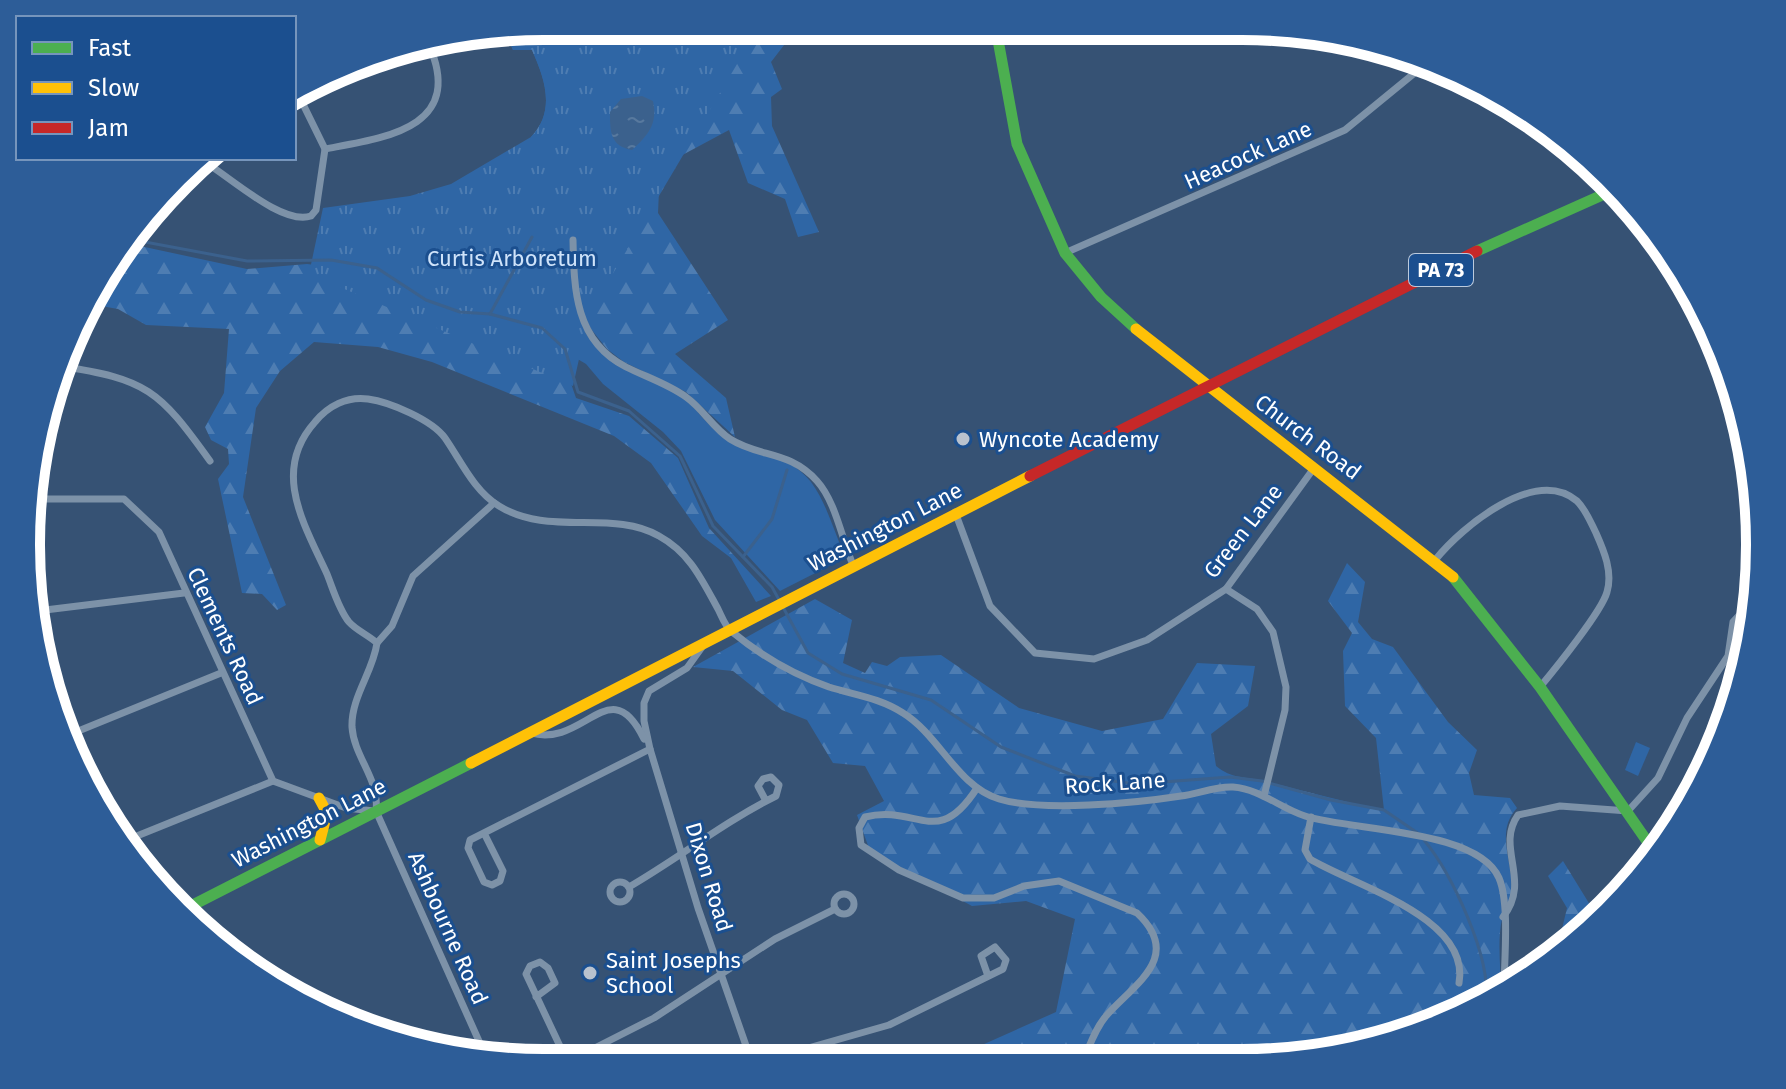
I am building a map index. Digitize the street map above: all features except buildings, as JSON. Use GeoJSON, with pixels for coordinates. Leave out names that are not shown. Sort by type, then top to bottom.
{"type":"FeatureCollection","features":[{"type":"Feature","properties":{"kind":"main road","name":"Church Road"},"geometry":{"type":"LineString","coordinates":[[999,40],[1017,144],[1065,253],[1101,297],[1144,336],[1436,559],[1460,584],[1540,687],[1649,843]]}},
{"type":"Feature","properties":{"kind":"main road","name":"Washington Lane"},"geometry":{"type":"LineString","coordinates":[[192,905],[955,512],[1524,228],[1604,194]]}},
{"type":"Feature","properties":{"kind":"main road"},"geometry":{"type":"LineString","coordinates":[[319,798],[328,807],[330,817],[319,840]]}},
{"type":"Feature","properties":{"kind":"street"},"geometry":{"type":"LineString","coordinates":[[325,149],[398,134],[418,123],[431,106],[438,84],[431,53]]}},
{"type":"Feature","properties":{"kind":"street","name":"Heacock Lane"},"geometry":{"type":"LineString","coordinates":[[1065,253],[1345,130],[1416,71]]}},
{"type":"Feature","properties":{"kind":"street"},"geometry":{"type":"LineString","coordinates":[[211,166],[268,205],[309,218],[316,210],[325,149],[302,102]]}},
{"type":"Feature","properties":{"kind":"street"},"geometry":{"type":"LineString","coordinates":[[573,240],[574,291],[579,313],[602,349],[623,366],[688,398],[731,440],[780,455],[816,480],[853,565]]}},
{"type":"Feature","properties":{"kind":"street"},"geometry":{"type":"LineString","coordinates":[[72,368],[121,376],[153,392],[170,407],[210,461]]}},
{"type":"Feature","properties":{"kind":"street"},"geometry":{"type":"LineString","coordinates":[[494,503],[413,576],[392,626],[377,643],[346,617],[295,499],[292,479],[294,457],[313,423],[343,401],[363,398],[384,403],[443,434],[469,475],[494,503],[537,520],[582,525],[628,525],[654,533],[674,545],[693,564],[729,630]]}},
{"type":"Feature","properties":{"kind":"street","name":"Green Lane"},"geometry":{"type":"LineString","coordinates":[[955,512],[990,606],[1035,653],[1094,659],[1147,640],[1226,589],[1314,468]]}},
{"type":"Feature","properties":{"kind":"street"},"geometry":{"type":"LineString","coordinates":[[1436,559],[1468,525],[1521,495],[1537,491],[1559,492],[1585,510],[1609,568],[1608,590],[1601,607],[1540,687]]}},
{"type":"Feature","properties":{"kind":"street","name":"Clements Road"},"geometry":{"type":"LineString","coordinates":[[42,499],[124,499],[159,532],[184,593],[273,781]]}},
{"type":"Feature","properties":{"kind":"street"},"geometry":{"type":"LineString","coordinates":[[1226,589],[1257,609],[1273,632],[1286,687],[1285,710],[1264,793]]}},
{"type":"Feature","properties":{"kind":"street"},"geometry":{"type":"LineString","coordinates":[[44,610],[184,593]]}},
{"type":"Feature","properties":{"kind":"street"},"geometry":{"type":"LineString","coordinates":[[1504,975],[1503,917],[1517,893],[1509,840],[1511,824],[1518,815],[1560,806],[1628,811],[1658,778],[1687,718],[1728,656],[1733,622],[1741,613]]}},
{"type":"Feature","properties":{"kind":"street","name":"Rock Lane"},"geometry":{"type":"LineString","coordinates":[[729,630],[765,656],[804,677],[874,698],[900,711],[924,728],[977,788],[1001,800],[1032,805],[1157,799],[1235,787],[1264,793],[1311,817],[1442,842],[1471,852],[1492,868],[1500,881],[1503,917]]}},
{"type":"Feature","properties":{"kind":"street","name":"Ashbourne Road"},"geometry":{"type":"LineString","coordinates":[[377,643],[373,664],[352,719],[354,739],[378,795],[376,811],[481,1045]]}},
{"type":"Feature","properties":{"kind":"street","name":"Dixon Road"},"geometry":{"type":"LineString","coordinates":[[706,643],[687,668],[647,695],[644,714],[650,749],[747,1049]]}},
{"type":"Feature","properties":{"kind":"street"},"geometry":{"type":"LineString","coordinates":[[76,732],[221,673]]}},
{"type":"Feature","properties":{"kind":"street","name":"Dixon Road"},"geometry":{"type":"LineString","coordinates":[[529,732],[554,736],[605,711],[619,709],[632,716],[650,749]]}},
{"type":"Feature","properties":{"kind":"street"},"geometry":{"type":"LineString","coordinates":[[484,833],[503,871],[500,881],[492,885],[484,882],[468,848],[470,840],[650,749]]}},
{"type":"Feature","properties":{"kind":"street"},"geometry":{"type":"LineString","coordinates":[[134,837],[273,781],[346,808],[376,811]]}},
{"type":"Feature","properties":{"kind":"street"},"geometry":{"type":"LineString","coordinates":[[977,788],[960,812],[942,821],[896,815],[865,817],[859,828],[861,845],[866,852],[911,876],[963,898],[994,898],[1024,886],[1059,881],[1137,913],[1144,920],[1155,944],[1152,967],[1105,1017],[1089,1049]]}},
{"type":"Feature","properties":{"kind":"street"},"geometry":{"type":"LineString","coordinates":[[629,887],[684,855],[733,818],[766,801]]}},
{"type":"Feature","properties":{"kind":"street"},"geometry":{"type":"LineString","coordinates":[[1311,817],[1305,850],[1310,859],[1400,902],[1448,940],[1460,974],[1459,983]]}},
{"type":"Feature","properties":{"kind":"street"},"geometry":{"type":"LineString","coordinates":[[600,1049],[654,1018],[721,972],[835,909]]}},
{"type":"Feature","properties":{"kind":"street"},"geometry":{"type":"LineString","coordinates":[[536,997],[555,983],[546,965],[537,962],[526,971],[536,997],[561,1049]]}},
{"type":"Feature","properties":{"kind":"street"},"geometry":{"type":"LineString","coordinates":[[806,1049],[881,1028],[988,976]]}},
{"type":"Feature","properties":{"kind":"green space","name":"Curtis Arboretum"},"geometry":{"type":"Polygon","coordinates":[[[751,40],[589,314],[573,386],[309,274],[323,208],[410,196],[451,184],[531,137],[544,117],[544,83],[532,50],[513,50],[509,41],[751,40]]]}},
{"type":"Feature","properties":{"kind":"green space"},"geometry":{"type":"Polygon","coordinates":[[[788,40],[771,62],[782,89],[771,97],[772,126],[819,232],[798,237],[785,199],[748,183],[729,130],[660,167],[658,213],[728,320],[675,354],[726,398],[735,437],[686,392],[624,362],[607,349],[591,329],[580,306],[531,137],[544,117],[546,106],[541,72],[532,50],[513,50],[509,41],[788,40]]]}},
{"type":"Feature","properties":{"kind":"green space"},"geometry":{"type":"Polygon","coordinates":[[[323,208],[576,317],[601,352],[614,362],[669,388],[720,433],[780,458],[802,473],[821,498],[844,554],[839,561],[780,591],[715,520],[681,451],[663,432],[603,384],[586,364],[323,208]]]}},
{"type":"Feature","properties":{"kind":"green space"},"geometry":{"type":"Polygon","coordinates":[[[138,246],[247,269],[307,264],[354,270],[566,369],[576,398],[629,416],[678,458],[709,528],[771,596],[756,602],[731,558],[702,536],[651,463],[614,436],[432,362],[378,347],[314,342],[280,371],[256,408],[243,497],[286,605],[277,610],[262,594],[242,593],[218,479],[229,464],[228,449],[211,440],[205,427],[224,393],[229,329],[146,325],[118,309],[100,306],[138,246]]]}},
{"type":"Feature","properties":{"kind":"green space"},"geometry":{"type":"Polygon","coordinates":[[[1347,563],[1365,582],[1358,622],[1372,639],[1393,647],[1448,722],[1477,750],[1469,773],[1474,795],[1510,798],[1517,808],[1507,828],[1512,884],[1501,928],[1500,977],[1435,1011],[1404,1022],[1307,1045],[1242,1049],[973,1049],[1056,1012],[1075,919],[1026,901],[972,906],[870,851],[857,815],[884,801],[865,766],[833,763],[807,720],[782,710],[733,671],[693,667],[815,599],[852,620],[843,663],[865,673],[872,662],[887,666],[900,657],[941,655],[1019,708],[1102,731],[1163,719],[1197,663],[1255,666],[1248,706],[1211,734],[1216,766],[1233,775],[1384,810],[1376,738],[1345,706],[1343,651],[1352,633],[1328,601],[1347,563]]]}},
{"type":"Feature","properties":{"kind":"green space"},"geometry":{"type":"Polygon","coordinates":[[[1636,742],[1650,748],[1638,776],[1625,770],[1636,742]]]}},
{"type":"Feature","properties":{"kind":"green space"},"geometry":{"type":"Polygon","coordinates":[[[1563,861],[1591,907],[1560,935],[1567,908],[1548,876],[1563,861]]]}},
{"type":"Feature","properties":{"kind":"water"},"geometry":{"type":"Polygon","coordinates":[[[642,96],[653,101],[653,123],[632,150],[615,141],[610,112],[621,99],[642,96]]]}},
{"type":"Feature","properties":{"kind":"waterway"},"geometry":{"type":"LineString","coordinates":[[490,314],[532,237]]}},
{"type":"Feature","properties":{"kind":"waterway"},"geometry":{"type":"LineString","coordinates":[[141,241],[247,261],[331,260],[377,268],[426,300],[460,312],[490,314],[542,328],[565,349],[578,392],[629,411],[680,456],[713,526],[772,587],[808,653],[842,674],[931,700],[1001,747],[1075,776],[1136,784],[1230,777],[1262,781],[1331,800],[1384,810],[1419,834]]}},
{"type":"Feature","properties":{"kind":"waterway"},"geometry":{"type":"LineString","coordinates":[[743,557],[772,519],[787,470]]}},
{"type":"Feature","properties":{"kind":"waterway"},"geometry":{"type":"LineString","coordinates":[[1424,840],[1446,873],[1467,917],[1476,939],[1486,985]]}},
{"type":"Feature","properties":{"kind":"traffic: fast"},"geometry":{"type":"LineString","coordinates":[[998,40],[1017,144],[1065,253],[1101,297],[1136,329]]}},
{"type":"Feature","properties":{"kind":"traffic: fast"},"geometry":{"type":"LineString","coordinates":[[1477,251],[1604,194]]}},
{"type":"Feature","properties":{"kind":"traffic: fast"},"geometry":{"type":"LineString","coordinates":[[1453,577],[1540,687],[1648,843]]}},
{"type":"Feature","properties":{"kind":"traffic: fast"},"geometry":{"type":"LineString","coordinates":[[192,905],[471,763]]}},
{"type":"Feature","properties":{"kind":"traffic: slow"},"geometry":{"type":"LineString","coordinates":[[1136,329],[1453,577]]}},
{"type":"Feature","properties":{"kind":"traffic: slow"},"geometry":{"type":"LineString","coordinates":[[471,763],[1030,476]]}},
{"type":"Feature","properties":{"kind":"traffic: slow"},"geometry":{"type":"LineString","coordinates":[[319,798],[327,813],[320,840]]}},
{"type":"Feature","properties":{"kind":"traffic: jam"},"geometry":{"type":"LineString","coordinates":[[1030,476],[1477,251]]}},
{"type":"Feature","properties":{"kind":"place","name":"Wyncote Academy"},"geometry":{"type":"Point","coordinates":[963,439]}},
{"type":"Feature","properties":{"kind":"place","name":"Saint Josephs School"},"geometry":{"type":"Point","coordinates":[590,973]}}]}
